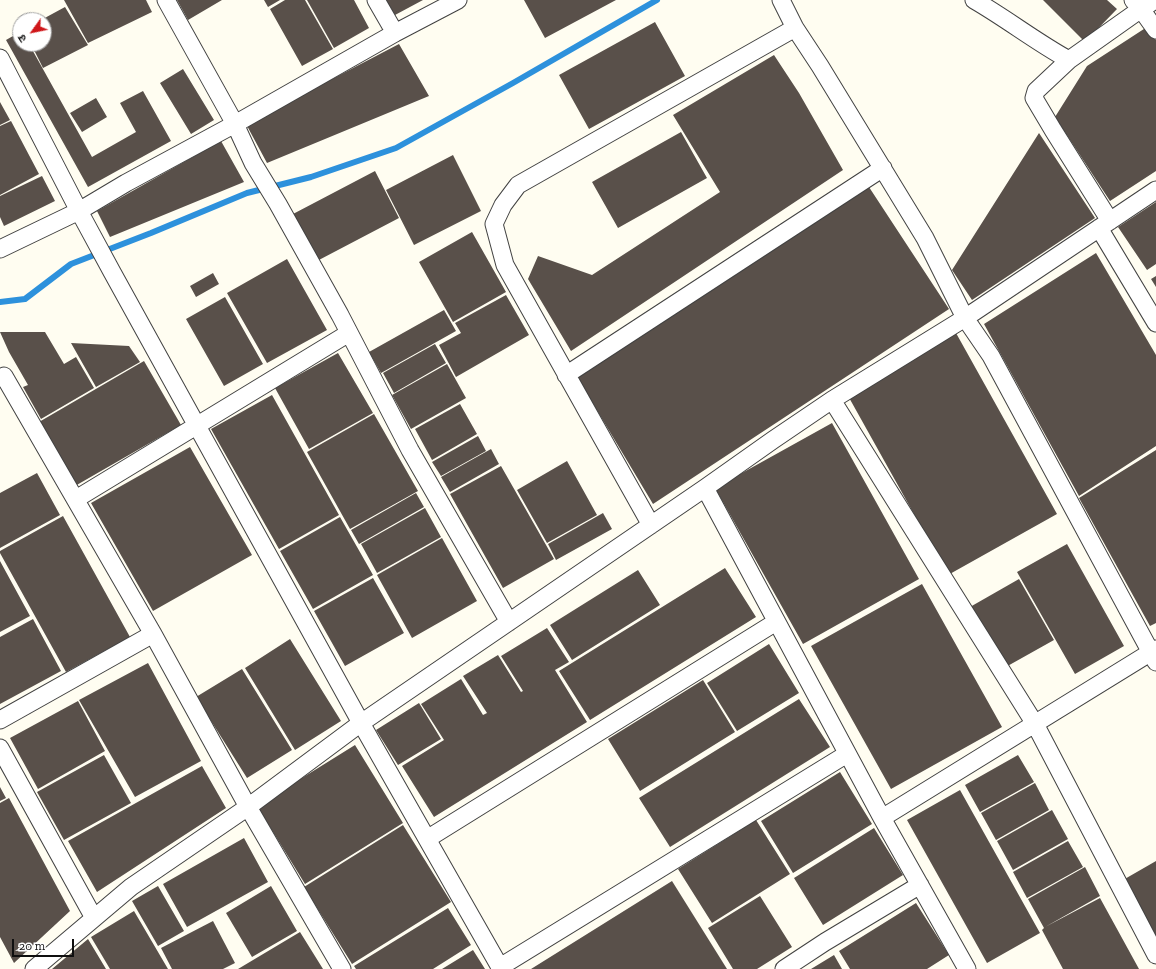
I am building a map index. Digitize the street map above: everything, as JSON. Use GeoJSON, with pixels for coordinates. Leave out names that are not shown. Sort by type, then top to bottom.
{"type":"FeatureCollection","features":[{"type":"Feature","properties":{"kind":"street"},"geometry":{"type":"LineString","coordinates":[[166,0],[235,124],[253,162],[278,204],[349,333],[410,450],[509,622]]}},
{"type":"Feature","properties":{"kind":"street"},"geometry":{"type":"LineString","coordinates":[[376,0],[395,33]]}},
{"type":"Feature","properties":{"kind":"street"},"geometry":{"type":"LineString","coordinates":[[0,249],[79,211],[126,183],[235,124],[395,33],[458,0]]}},
{"type":"Feature","properties":{"kind":"street"},"geometry":{"type":"LineString","coordinates":[[781,0],[795,28],[820,66],[925,238],[965,318],[991,356],[1154,654],[1035,724],[882,818]]}},
{"type":"Feature","properties":{"kind":"street"},"geometry":{"type":"LineString","coordinates":[[974,0],[996,13],[1047,48],[1070,60]]}},
{"type":"Feature","properties":{"kind":"street"},"geometry":{"type":"LineString","coordinates":[[1156,30],[1143,3],[1070,60],[1036,92],[1034,98],[1053,130],[1156,323]]}},
{"type":"Feature","properties":{"kind":"street"},"geometry":{"type":"LineString","coordinates":[[651,525],[505,265],[494,224],[503,205],[518,185],[795,28]]}},
{"type":"Feature","properties":{"kind":"street"},"geometry":{"type":"LineString","coordinates":[[0,58],[112,272],[361,723],[501,968],[847,754]]}},
{"type":"Feature","properties":{"kind":"street"},"geometry":{"type":"LineString","coordinates":[[566,375],[883,168]]}},
{"type":"Feature","properties":{"kind":"street"},"geometry":{"type":"LineString","coordinates":[[34,969],[131,887],[248,807],[361,723],[832,400],[965,318],[1156,190]]}},
{"type":"Feature","properties":{"kind":"street"},"geometry":{"type":"LineString","coordinates":[[76,499],[349,333]]}},
{"type":"Feature","properties":{"kind":"street"},"geometry":{"type":"LineString","coordinates":[[2,372],[153,634],[248,807],[342,969]]}},
{"type":"Feature","properties":{"kind":"street"},"geometry":{"type":"LineString","coordinates":[[832,400],[1035,724],[1156,955]]}},
{"type":"Feature","properties":{"kind":"street"},"geometry":{"type":"LineString","coordinates":[[705,488],[847,754],[967,969]]}},
{"type":"Feature","properties":{"kind":"street"},"geometry":{"type":"LineString","coordinates":[[427,839],[776,622]]}},
{"type":"Feature","properties":{"kind":"street"},"geometry":{"type":"LineString","coordinates":[[0,720],[153,634]]}},
{"type":"Feature","properties":{"kind":"street"},"geometry":{"type":"LineString","coordinates":[[0,748],[94,918]]}},
{"type":"Feature","properties":{"kind":"street"},"geometry":{"type":"LineString","coordinates":[[784,969],[825,942],[920,885]]}},
{"type":"Feature","properties":{"kind":"building"},"geometry":{"type":"Polygon","coordinates":[[[64,0],[146,0],[152,12],[88,43],[64,0]]]}},
{"type":"Feature","properties":{"kind":"building"},"geometry":{"type":"Polygon","coordinates":[[[177,0],[222,0],[188,20],[177,0]]]}},
{"type":"Feature","properties":{"kind":"building"},"geometry":{"type":"Polygon","coordinates":[[[264,0],[280,0],[268,7],[264,0]]]}},
{"type":"Feature","properties":{"kind":"building"},"geometry":{"type":"Polygon","coordinates":[[[285,0],[305,0],[333,49],[302,66],[270,9],[285,0]]]}},
{"type":"Feature","properties":{"kind":"building"},"geometry":{"type":"Polygon","coordinates":[[[307,0],[354,0],[369,28],[334,48],[307,0]]]}},
{"type":"Feature","properties":{"kind":"building"},"geometry":{"type":"Polygon","coordinates":[[[386,0],[423,0],[395,15],[386,0]]]}},
{"type":"Feature","properties":{"kind":"building"},"geometry":{"type":"Polygon","coordinates":[[[524,0],[616,0],[545,38],[524,0]]]}},
{"type":"Feature","properties":{"kind":"building"},"geometry":{"type":"Polygon","coordinates":[[[1043,0],[1107,0],[1117,9],[1085,42],[1043,0]]]}},
{"type":"Feature","properties":{"kind":"building"},"geometry":{"type":"Polygon","coordinates":[[[65,7],[88,45],[43,68],[35,52],[52,52],[52,14],[65,7]]]}},
{"type":"Feature","properties":{"kind":"building"},"geometry":{"type":"Polygon","coordinates":[[[655,22],[685,76],[589,129],[559,75],[655,22]]]}},
{"type":"Feature","properties":{"kind":"building"},"geometry":{"type":"Polygon","coordinates":[[[1147,27],[1156,40],[1156,171],[1110,201],[1055,117],[1087,66],[1147,27]]]}},
{"type":"Feature","properties":{"kind":"building"},"geometry":{"type":"Polygon","coordinates":[[[12,37],[12,51],[6,40],[12,37]]]}},
{"type":"Feature","properties":{"kind":"building"},"geometry":{"type":"Polygon","coordinates":[[[399,44],[429,96],[267,163],[246,124],[399,44]]]}},
{"type":"Feature","properties":{"kind":"building"},"geometry":{"type":"Polygon","coordinates":[[[13,52],[33,52],[92,157],[136,132],[120,103],[143,91],[171,141],[88,187],[13,52]]]}},
{"type":"Feature","properties":{"kind":"building"},"geometry":{"type":"Polygon","coordinates":[[[774,55],[799,93],[843,170],[571,351],[528,279],[538,256],[592,275],[720,192],[673,115],[774,55]]]}},
{"type":"Feature","properties":{"kind":"building"},"geometry":{"type":"Polygon","coordinates":[[[183,69],[214,120],[191,134],[160,83],[183,69]]]}},
{"type":"Feature","properties":{"kind":"building"},"geometry":{"type":"Polygon","coordinates":[[[96,98],[107,117],[82,132],[70,113],[96,98]]]}},
{"type":"Feature","properties":{"kind":"building"},"geometry":{"type":"Polygon","coordinates":[[[0,102],[10,120],[0,125],[0,102]]]}},
{"type":"Feature","properties":{"kind":"building"},"geometry":{"type":"Polygon","coordinates":[[[11,121],[39,174],[0,195],[0,126],[11,121]]]}},
{"type":"Feature","properties":{"kind":"building"},"geometry":{"type":"Polygon","coordinates":[[[681,132],[707,178],[618,228],[592,182],[681,132]]]}},
{"type":"Feature","properties":{"kind":"building"},"geometry":{"type":"Polygon","coordinates":[[[1039,133],[1095,218],[972,300],[952,270],[1039,133]]]}},
{"type":"Feature","properties":{"kind":"building"},"geometry":{"type":"Polygon","coordinates":[[[221,141],[244,182],[110,237],[97,211],[221,141]]]}},
{"type":"Feature","properties":{"kind":"building"},"geometry":{"type":"Polygon","coordinates":[[[453,155],[481,211],[414,245],[386,190],[453,155]]]}},
{"type":"Feature","properties":{"kind":"building"},"geometry":{"type":"Polygon","coordinates":[[[375,171],[399,218],[317,261],[293,214],[375,171]]]}},
{"type":"Feature","properties":{"kind":"building"},"geometry":{"type":"Polygon","coordinates":[[[42,176],[55,201],[4,226],[0,217],[0,196],[42,176]]]}},
{"type":"Feature","properties":{"kind":"building"},"geometry":{"type":"Polygon","coordinates":[[[867,184],[949,309],[653,504],[577,377],[867,184]]]}},
{"type":"Feature","properties":{"kind":"building"},"geometry":{"type":"Polygon","coordinates":[[[1156,202],[1156,264],[1147,270],[1118,227],[1156,202]]]}},
{"type":"Feature","properties":{"kind":"building"},"geometry":{"type":"Polygon","coordinates":[[[472,232],[506,292],[453,322],[419,262],[472,232]]]}},
{"type":"Feature","properties":{"kind":"building"},"geometry":{"type":"Polygon","coordinates":[[[1096,253],[1156,355],[1156,446],[1079,496],[984,324],[1096,253]]]}},
{"type":"Feature","properties":{"kind":"building"},"geometry":{"type":"Polygon","coordinates":[[[287,259],[327,330],[267,363],[227,293],[287,259]]]}},
{"type":"Feature","properties":{"kind":"building"},"geometry":{"type":"Polygon","coordinates":[[[213,273],[219,284],[196,297],[190,286],[213,273]]]}},
{"type":"Feature","properties":{"kind":"building"},"geometry":{"type":"Polygon","coordinates":[[[1156,276],[1156,287],[1151,279],[1156,276]]]}},
{"type":"Feature","properties":{"kind":"building"},"geometry":{"type":"Polygon","coordinates":[[[506,295],[529,335],[456,377],[439,345],[461,333],[455,323],[506,295]]]}},
{"type":"Feature","properties":{"kind":"building"},"geometry":{"type":"Polygon","coordinates":[[[225,297],[263,364],[224,386],[186,319],[225,297]]]}},
{"type":"Feature","properties":{"kind":"building"},"geometry":{"type":"Polygon","coordinates":[[[444,310],[456,331],[381,373],[369,352],[444,310]]]}},
{"type":"Feature","properties":{"kind":"building"},"geometry":{"type":"Polygon","coordinates":[[[0,332],[45,332],[64,364],[76,357],[94,388],[41,419],[23,387],[28,385],[9,352],[0,332]]]}},
{"type":"Feature","properties":{"kind":"building"},"geometry":{"type":"Polygon","coordinates":[[[956,333],[1057,514],[948,575],[847,394],[956,333]]]}},
{"type":"Feature","properties":{"kind":"building"},"geometry":{"type":"Polygon","coordinates":[[[71,343],[129,346],[140,362],[96,387],[71,343]]]}},
{"type":"Feature","properties":{"kind":"building"},"geometry":{"type":"Polygon","coordinates":[[[435,344],[446,363],[394,393],[383,373],[435,344]]]}},
{"type":"Feature","properties":{"kind":"building"},"geometry":{"type":"Polygon","coordinates":[[[338,353],[373,413],[309,449],[275,388],[338,353]]]}},
{"type":"Feature","properties":{"kind":"building"},"geometry":{"type":"Polygon","coordinates":[[[144,361],[181,425],[75,486],[39,422],[144,361]]]}},
{"type":"Feature","properties":{"kind":"building"},"geometry":{"type":"Polygon","coordinates":[[[447,364],[466,398],[411,429],[392,395],[447,364]]]}},
{"type":"Feature","properties":{"kind":"building"},"geometry":{"type":"Polygon","coordinates":[[[272,395],[339,515],[279,549],[211,429],[272,395]]]}},
{"type":"Feature","properties":{"kind":"building"},"geometry":{"type":"Polygon","coordinates":[[[460,404],[477,434],[432,460],[415,429],[460,404]]]}},
{"type":"Feature","properties":{"kind":"building"},"geometry":{"type":"Polygon","coordinates":[[[374,414],[418,491],[350,529],[307,452],[374,414]]]}},
{"type":"Feature","properties":{"kind":"building"},"geometry":{"type":"Polygon","coordinates":[[[832,423],[919,579],[803,644],[715,488],[832,423]]]}},
{"type":"Feature","properties":{"kind":"building"},"geometry":{"type":"Polygon","coordinates":[[[478,436],[486,451],[441,476],[432,462],[478,436]]]}},
{"type":"Feature","properties":{"kind":"building"},"geometry":{"type":"Polygon","coordinates":[[[190,447],[252,555],[153,611],[91,503],[190,447]]]}},
{"type":"Feature","properties":{"kind":"building"},"geometry":{"type":"Polygon","coordinates":[[[491,449],[499,464],[450,492],[441,477],[491,449]]]}},
{"type":"Feature","properties":{"kind":"building"},"geometry":{"type":"Polygon","coordinates":[[[1156,450],[1156,623],[1150,626],[1079,498],[1156,450]]]}},
{"type":"Feature","properties":{"kind":"building"},"geometry":{"type":"Polygon","coordinates":[[[567,461],[597,515],[547,543],[517,490],[567,461]]]}},
{"type":"Feature","properties":{"kind":"building"},"geometry":{"type":"Polygon","coordinates":[[[501,466],[554,559],[503,588],[450,494],[501,466]]]}},
{"type":"Feature","properties":{"kind":"building"},"geometry":{"type":"Polygon","coordinates":[[[37,473],[60,515],[0,548],[0,493],[37,473]]]}},
{"type":"Feature","properties":{"kind":"building"},"geometry":{"type":"Polygon","coordinates":[[[416,493],[424,507],[359,544],[351,530],[416,493]]]}},
{"type":"Feature","properties":{"kind":"building"},"geometry":{"type":"Polygon","coordinates":[[[425,508],[441,537],[377,573],[361,544],[425,508]]]}},
{"type":"Feature","properties":{"kind":"building"},"geometry":{"type":"Polygon","coordinates":[[[603,513],[612,529],[556,560],[548,544],[603,513]]]}},
{"type":"Feature","properties":{"kind":"building"},"geometry":{"type":"Polygon","coordinates":[[[63,516],[130,637],[66,672],[0,553],[0,551],[63,516]]]}},
{"type":"Feature","properties":{"kind":"building"},"geometry":{"type":"Polygon","coordinates":[[[340,517],[373,575],[313,609],[280,551],[340,517]]]}},
{"type":"Feature","properties":{"kind":"building"},"geometry":{"type":"Polygon","coordinates":[[[442,538],[477,601],[412,638],[377,575],[442,538]]]}},
{"type":"Feature","properties":{"kind":"building"},"geometry":{"type":"Polygon","coordinates":[[[1067,544],[1124,646],[1075,674],[1017,572],[1067,544]]]}},
{"type":"Feature","properties":{"kind":"building"},"geometry":{"type":"Polygon","coordinates":[[[0,561],[30,616],[0,632],[0,561]]]}},
{"type":"Feature","properties":{"kind":"building"},"geometry":{"type":"Polygon","coordinates":[[[725,568],[756,617],[590,720],[559,671],[725,568]]]}},
{"type":"Feature","properties":{"kind":"building"},"geometry":{"type":"Polygon","coordinates":[[[638,570],[660,605],[572,660],[550,625],[638,570]]]}},
{"type":"Feature","properties":{"kind":"building"},"geometry":{"type":"Polygon","coordinates":[[[373,578],[404,633],[345,666],[314,611],[373,578]]]}},
{"type":"Feature","properties":{"kind":"building"},"geometry":{"type":"Polygon","coordinates":[[[1019,579],[1054,640],[1004,668],[970,607],[1019,579]]]}},
{"type":"Feature","properties":{"kind":"building"},"geometry":{"type":"Polygon","coordinates":[[[922,584],[1002,727],[891,789],[811,646],[922,584]]]}},
{"type":"Feature","properties":{"kind":"building"},"geometry":{"type":"Polygon","coordinates":[[[33,619],[61,671],[0,704],[0,637],[33,619]]]}},
{"type":"Feature","properties":{"kind":"building"},"geometry":{"type":"Polygon","coordinates":[[[547,628],[569,662],[555,670],[587,722],[434,817],[402,766],[444,740],[421,704],[461,679],[483,715],[487,713],[463,676],[498,655],[521,692],[523,691],[501,656],[547,628]]]}},
{"type":"Feature","properties":{"kind":"building"},"geometry":{"type":"Polygon","coordinates":[[[290,639],[341,721],[295,750],[245,668],[290,639]]]}},
{"type":"Feature","properties":{"kind":"building"},"geometry":{"type":"Polygon","coordinates":[[[769,644],[799,693],[737,731],[707,683],[769,644]]]}},
{"type":"Feature","properties":{"kind":"building"},"geometry":{"type":"Polygon","coordinates":[[[148,663],[201,761],[135,797],[79,700],[148,663]]]}},
{"type":"Feature","properties":{"kind":"building"},"geometry":{"type":"Polygon","coordinates":[[[242,669],[292,750],[247,778],[196,697],[242,669]]]}},
{"type":"Feature","properties":{"kind":"building"},"geometry":{"type":"Polygon","coordinates":[[[703,680],[735,732],[640,791],[608,739],[703,680]]]}},
{"type":"Feature","properties":{"kind":"building"},"geometry":{"type":"Polygon","coordinates":[[[799,699],[830,747],[670,847],[639,798],[799,699]]]}},
{"type":"Feature","properties":{"kind":"building"},"geometry":{"type":"Polygon","coordinates":[[[78,701],[105,751],[38,789],[10,738],[78,701]]]}},
{"type":"Feature","properties":{"kind":"building"},"geometry":{"type":"Polygon","coordinates":[[[419,703],[441,739],[398,765],[376,730],[419,703]]]}},
{"type":"Feature","properties":{"kind":"building"},"geometry":{"type":"Polygon","coordinates":[[[355,745],[403,823],[305,884],[257,806],[355,745]]]}},
{"type":"Feature","properties":{"kind":"building"},"geometry":{"type":"Polygon","coordinates":[[[104,755],[131,803],[64,840],[37,792],[104,755]]]}},
{"type":"Feature","properties":{"kind":"building"},"geometry":{"type":"Polygon","coordinates":[[[1018,755],[1034,782],[980,812],[965,785],[1018,755]]]}},
{"type":"Feature","properties":{"kind":"building"},"geometry":{"type":"Polygon","coordinates":[[[202,766],[226,808],[97,892],[68,841],[202,766]]]}},
{"type":"Feature","properties":{"kind":"building"},"geometry":{"type":"Polygon","coordinates":[[[840,772],[872,824],[793,873],[761,821],[840,772]]]}},
{"type":"Feature","properties":{"kind":"building"},"geometry":{"type":"Polygon","coordinates":[[[1035,783],[1049,810],[996,840],[981,813],[1035,783]]]}},
{"type":"Feature","properties":{"kind":"building"},"geometry":{"type":"Polygon","coordinates":[[[0,787],[6,798],[0,801],[0,787]]]}},
{"type":"Feature","properties":{"kind":"building"},"geometry":{"type":"Polygon","coordinates":[[[960,790],[1040,933],[987,963],[907,820],[960,790]]]}},
{"type":"Feature","properties":{"kind":"building"},"geometry":{"type":"Polygon","coordinates":[[[9,798],[70,911],[14,963],[0,937],[0,803],[9,798]]]}},
{"type":"Feature","properties":{"kind":"building"},"geometry":{"type":"Polygon","coordinates":[[[1052,810],[1068,839],[1013,870],[997,841],[1052,810]]]}},
{"type":"Feature","properties":{"kind":"building"},"geometry":{"type":"Polygon","coordinates":[[[756,820],[790,874],[712,923],[678,869],[756,820]]]}},
{"type":"Feature","properties":{"kind":"building"},"geometry":{"type":"Polygon","coordinates":[[[403,825],[451,902],[352,964],[304,887],[403,825]]]}},
{"type":"Feature","properties":{"kind":"building"},"geometry":{"type":"Polygon","coordinates":[[[874,828],[903,875],[823,925],[794,878],[874,828]]]}},
{"type":"Feature","properties":{"kind":"building"},"geometry":{"type":"Polygon","coordinates":[[[244,838],[268,882],[187,927],[163,884],[244,838]]]}},
{"type":"Feature","properties":{"kind":"building"},"geometry":{"type":"Polygon","coordinates":[[[1068,841],[1083,867],[1027,898],[1013,872],[1068,841]]]}},
{"type":"Feature","properties":{"kind":"building"},"geometry":{"type":"Polygon","coordinates":[[[1156,861],[1156,938],[1123,880],[1156,861]]]}},
{"type":"Feature","properties":{"kind":"building"},"geometry":{"type":"Polygon","coordinates":[[[1085,867],[1100,896],[1045,927],[1100,898],[1139,969],[1063,969],[1042,930],[1044,928],[1028,899],[1085,867]]]}},
{"type":"Feature","properties":{"kind":"building"},"geometry":{"type":"Polygon","coordinates":[[[672,881],[727,969],[531,969],[672,881]]]}},
{"type":"Feature","properties":{"kind":"building"},"geometry":{"type":"Polygon","coordinates":[[[158,886],[184,931],[158,946],[132,901],[158,886]]]}},
{"type":"Feature","properties":{"kind":"building"},"geometry":{"type":"Polygon","coordinates":[[[271,886],[297,931],[252,957],[226,913],[271,886]]]}},
{"type":"Feature","properties":{"kind":"building"},"geometry":{"type":"Polygon","coordinates":[[[760,896],[792,947],[757,969],[733,969],[708,928],[760,896]]]}},
{"type":"Feature","properties":{"kind":"building"},"geometry":{"type":"Polygon","coordinates":[[[916,903],[949,955],[927,969],[850,969],[839,951],[916,903]]]}},
{"type":"Feature","properties":{"kind":"building"},"geometry":{"type":"Polygon","coordinates":[[[448,908],[471,945],[433,969],[356,969],[354,966],[448,908]]]}},
{"type":"Feature","properties":{"kind":"building"},"geometry":{"type":"Polygon","coordinates":[[[134,911],[168,969],[110,969],[91,937],[134,911]]]}},
{"type":"Feature","properties":{"kind":"building"},"geometry":{"type":"Polygon","coordinates":[[[213,921],[235,963],[223,969],[172,969],[161,948],[213,921]]]}},
{"type":"Feature","properties":{"kind":"building"},"geometry":{"type":"Polygon","coordinates":[[[300,932],[323,969],[238,969],[300,932]]]}},
{"type":"Feature","properties":{"kind":"building"},"geometry":{"type":"Polygon","coordinates":[[[88,939],[106,969],[52,969],[88,939]]]}},
{"type":"Feature","properties":{"kind":"building"},"geometry":{"type":"Polygon","coordinates":[[[473,950],[485,969],[442,969],[473,950]]]}},
{"type":"Feature","properties":{"kind":"building"},"geometry":{"type":"Polygon","coordinates":[[[834,955],[842,969],[811,969],[834,955]]]}},
{"type":"Feature","properties":{"kind":"waterway"},"geometry":{"type":"LineString","coordinates":[[0,302],[25,299],[71,264],[247,193],[311,177],[396,148],[657,0]]}}]}
